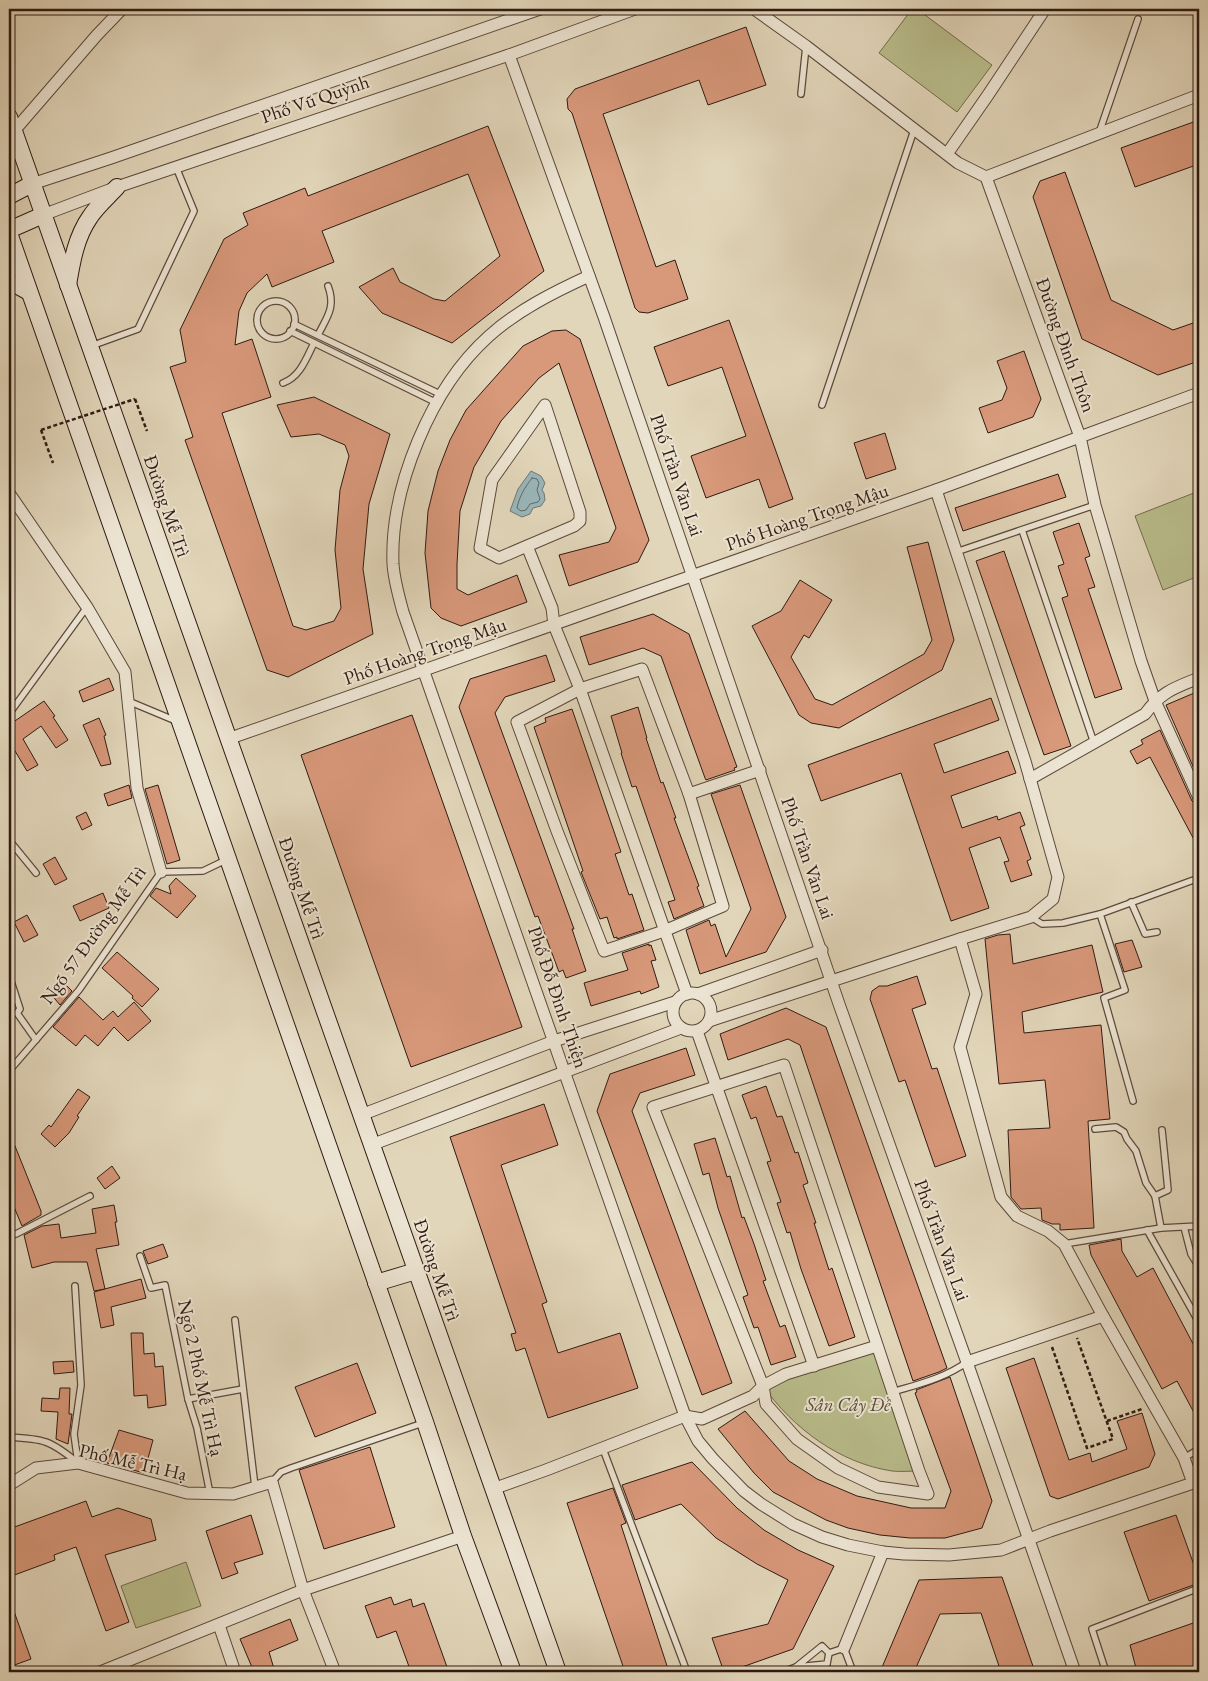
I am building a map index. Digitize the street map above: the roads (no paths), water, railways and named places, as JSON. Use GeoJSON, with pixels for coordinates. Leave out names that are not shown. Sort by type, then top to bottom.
{"type":"FeatureCollection","features":[{"type":"Feature","properties":{"kind":"main road","name":"Đường Mễ Trì"},"geometry":{"type":"LineString","coordinates":[[10,128],[32,184],[558,1672]]}},
{"type":"Feature","properties":{"kind":"main road"},"geometry":{"type":"LineString","coordinates":[[9,196],[32,184]]}},
{"type":"Feature","properties":{"kind":"main road"},"geometry":{"type":"LineString","coordinates":[[68,287],[73,256],[83,229],[90,216],[117,188]]}},
{"type":"Feature","properties":{"kind":"main road","name":"Phố Vũ Quỳnh"},"geometry":{"type":"LineString","coordinates":[[9,232],[43,215]]}},
{"type":"Feature","properties":{"kind":"main road"},"geometry":{"type":"LineString","coordinates":[[9,232],[28,292],[513,1672]]}},
{"type":"Feature","properties":{"kind":"main road"},"geometry":{"type":"LineString","coordinates":[[9,282],[28,292]]}},
{"type":"Feature","properties":{"kind":"main road"},"geometry":{"type":"LineString","coordinates":[[376,1283],[416,1271]]}},
{"type":"Feature","properties":{"kind":"street"},"geometry":{"type":"LineString","coordinates":[[10,128],[122,9]]}},
{"type":"Feature","properties":{"kind":"street","name":"Phố Vũ Quỳnh"},"geometry":{"type":"LineString","coordinates":[[32,184],[540,9]]}},
{"type":"Feature","properties":{"kind":"street","name":"Phố Vũ Quỳnh"},"geometry":{"type":"LineString","coordinates":[[43,215],[176,167],[509,55],[635,9]]}},
{"type":"Feature","properties":{"kind":"street"},"geometry":{"type":"LineString","coordinates":[[754,9],[806,46],[958,162],[986,177],[1199,95]]}},
{"type":"Feature","properties":{"kind":"street"},"geometry":{"type":"LineString","coordinates":[[947,154],[1044,10]]}},
{"type":"Feature","properties":{"kind":"street","name":"Phố Trần Văn Lai"},"geometry":{"type":"LineString","coordinates":[[509,55],[589,276],[839,1004],[1075,1672]]}},
{"type":"Feature","properties":{"kind":"street","name":"Đường Đình Thôn"},"geometry":{"type":"LineString","coordinates":[[986,177],[1080,437],[1095,505],[1141,661],[1155,700],[1199,798]]}},
{"type":"Feature","properties":{"kind":"street","name":"Phố Đỗ Đình Thiện"},"geometry":{"type":"LineString","coordinates":[[589,276],[531,306],[489,336],[451,379],[416,446],[405,477],[398,502],[393,545],[394,566],[401,604],[685,1416],[698,1441],[713,1459],[744,1491],[761,1504],[793,1524],[822,1537],[883,1552],[927,1555],[972,1554],[1001,1550],[1050,1531],[1194,1482],[1184,1458]]}},
{"type":"Feature","properties":{"kind":"street","name":"Phố Hoàng Trọng Mậu"},"geometry":{"type":"LineString","coordinates":[[228,739],[936,490],[1199,394]]}},
{"type":"Feature","properties":{"kind":"street"},"geometry":{"type":"LineString","coordinates":[[544,405],[580,512],[580,521],[574,526],[527,546],[499,558],[480,548],[492,480],[544,405]]}},
{"type":"Feature","properties":{"kind":"street"},"geometry":{"type":"LineString","coordinates":[[709,1021],[1031,917],[1053,899],[1058,877],[1030,779],[936,490]]}},
{"type":"Feature","properties":{"kind":"street","name":"Ngõ 57 Đường Mễ Trì"},"geometry":{"type":"LineString","coordinates":[[9,493],[87,607],[125,672],[137,788],[160,872]]}},
{"type":"Feature","properties":{"kind":"street"},"geometry":{"type":"LineString","coordinates":[[527,546],[552,608],[554,625],[580,689],[664,931],[692,994]]}},
{"type":"Feature","properties":{"kind":"street"},"geometry":{"type":"LineString","coordinates":[[642,669],[689,794],[723,906],[664,931],[604,950],[557,831],[518,722],[580,689],[642,669]]}},
{"type":"Feature","properties":{"kind":"street"},"geometry":{"type":"LineString","coordinates":[[1030,779],[1145,714],[1155,700],[1174,687],[1199,678]]}},
{"type":"Feature","properties":{"kind":"street"},"geometry":{"type":"LineString","coordinates":[[689,794],[760,770]]}},
{"type":"Feature","properties":{"kind":"street"},"geometry":{"type":"LineString","coordinates":[[960,939],[976,994],[960,1047],[1001,1197],[1017,1216],[1048,1231],[1064,1244],[1184,1458]]}},
{"type":"Feature","properties":{"kind":"street"},"geometry":{"type":"LineString","coordinates":[[692,994],[703,996],[710,1006],[711,1012],[709,1021],[703,1028],[690,1032],[681,1028],[674,1021],[672,1015],[675,1002],[680,997],[822,950]]}},
{"type":"Feature","properties":{"kind":"street"},"geometry":{"type":"LineString","coordinates":[[361,1115],[554,1041],[675,1002]]}},
{"type":"Feature","properties":{"kind":"street"},"geometry":{"type":"LineString","coordinates":[[371,1145],[681,1028]]}},
{"type":"Feature","properties":{"kind":"street"},"geometry":{"type":"LineString","coordinates":[[697,1031],[814,1366]]}},
{"type":"Feature","properties":{"kind":"street"},"geometry":{"type":"LineString","coordinates":[[784,1065],[877,1346],[918,1471],[928,1494],[878,1487],[838,1468],[797,1439],[766,1404],[763,1386],[653,1107],[784,1065]]}},
{"type":"Feature","properties":{"kind":"street"},"geometry":{"type":"LineString","coordinates":[[967,1362],[1103,1316]]}},
{"type":"Feature","properties":{"kind":"street"},"geometry":{"type":"LineString","coordinates":[[493,1489],[685,1416],[702,1419],[754,1396],[763,1386],[786,1374],[877,1346]]}},
{"type":"Feature","properties":{"kind":"street","name":"Phố Mễ Trì Hạ"},"geometry":{"type":"LineString","coordinates":[[9,1485],[36,1468],[78,1462],[187,1493],[233,1494],[272,1482]]}},
{"type":"Feature","properties":{"kind":"street"},"geometry":{"type":"LineString","coordinates":[[272,1482],[304,1590],[334,1672]]}},
{"type":"Feature","properties":{"kind":"street"},"geometry":{"type":"LineString","coordinates":[[100,1672],[304,1590],[464,1536]]}},
{"type":"Feature","properties":{"kind":"street"},"geometry":{"type":"LineString","coordinates":[[844,1648],[883,1552]]}},
{"type":"Feature","properties":{"kind":"street"},"geometry":{"type":"LineString","coordinates":[[219,1625],[235,1672]]}},
{"type":"Feature","properties":{"kind":"lane"},"geometry":{"type":"LineString","coordinates":[[1099,134],[1138,19]]}},
{"type":"Feature","properties":{"kind":"lane"},"geometry":{"type":"LineString","coordinates":[[801,94],[806,46]]}},
{"type":"Feature","properties":{"kind":"lane"},"geometry":{"type":"LineString","coordinates":[[822,405],[914,130]]}},
{"type":"Feature","properties":{"kind":"lane"},"geometry":{"type":"LineString","coordinates":[[89,346],[138,329],[194,211],[176,167]]}},
{"type":"Feature","properties":{"kind":"lane"},"geometry":{"type":"LineString","coordinates":[[318,336],[332,302],[328,286]]}},
{"type":"Feature","properties":{"kind":"lane"},"geometry":{"type":"LineString","coordinates":[[273,301],[285,303],[293,312],[294,324],[290,332],[283,337],[270,338],[265,335],[258,325],[259,312],[262,307],[273,301]]}},
{"type":"Feature","properties":{"kind":"lane"},"geometry":{"type":"LineString","coordinates":[[294,324],[440,399]]}},
{"type":"Feature","properties":{"kind":"lane"},"geometry":{"type":"LineString","coordinates":[[290,332],[440,399]]}},
{"type":"Feature","properties":{"kind":"lane"},"geometry":{"type":"LineString","coordinates":[[283,383],[297,374],[314,343]]}},
{"type":"Feature","properties":{"kind":"lane"},"geometry":{"type":"LineString","coordinates":[[956,552],[1095,505]]}},
{"type":"Feature","properties":{"kind":"lane"},"geometry":{"type":"LineString","coordinates":[[1022,530],[1094,743]]}},
{"type":"Feature","properties":{"kind":"lane"},"geometry":{"type":"LineString","coordinates":[[9,714],[87,607]]}},
{"type":"Feature","properties":{"kind":"lane"},"geometry":{"type":"LineString","coordinates":[[128,701],[180,723]]}},
{"type":"Feature","properties":{"kind":"lane"},"geometry":{"type":"LineString","coordinates":[[9,840],[36,873]]}},
{"type":"Feature","properties":{"kind":"lane"},"geometry":{"type":"LineString","coordinates":[[160,872],[203,871],[228,859]]}},
{"type":"Feature","properties":{"kind":"lane","name":"Ngõ 57 Đường Mễ Trì"},"geometry":{"type":"LineString","coordinates":[[9,1071],[80,990],[160,872]]}},
{"type":"Feature","properties":{"kind":"lane"},"geometry":{"type":"LineString","coordinates":[[1031,917],[1042,924],[1063,922],[1100,914],[1199,878]]}},
{"type":"Feature","properties":{"kind":"lane"},"geometry":{"type":"LineString","coordinates":[[1131,902],[1145,934],[1157,932]]}},
{"type":"Feature","properties":{"kind":"lane"},"geometry":{"type":"LineString","coordinates":[[1100,914],[1124,990],[1104,998],[1133,1101]]}},
{"type":"Feature","properties":{"kind":"lane"},"geometry":{"type":"LineString","coordinates":[[9,975],[20,1009],[17,1013],[36,1040]]}},
{"type":"Feature","properties":{"kind":"lane"},"geometry":{"type":"LineString","coordinates":[[1095,1129],[1116,1127],[1124,1132],[1136,1151],[1146,1183],[1155,1196],[1161,1228]]}},
{"type":"Feature","properties":{"kind":"lane"},"geometry":{"type":"LineString","coordinates":[[1155,1196],[1168,1190],[1162,1130]]}},
{"type":"Feature","properties":{"kind":"lane"},"geometry":{"type":"LineString","coordinates":[[9,1235],[16,1234],[90,1196]]}},
{"type":"Feature","properties":{"kind":"lane"},"geometry":{"type":"LineString","coordinates":[[1064,1244],[1161,1228],[1199,1226]]}},
{"type":"Feature","properties":{"kind":"lane"},"geometry":{"type":"LineString","coordinates":[[1184,1227],[1191,1254],[1199,1267]]}},
{"type":"Feature","properties":{"kind":"lane"},"geometry":{"type":"LineString","coordinates":[[1147,1230],[1196,1319]]}},
{"type":"Feature","properties":{"kind":"lane","name":"Ngõ 2 Phố Mễ Trì Hạ"},"geometry":{"type":"LineString","coordinates":[[140,1256],[151,1288],[165,1285],[188,1399],[197,1428],[210,1494]]}},
{"type":"Feature","properties":{"kind":"lane"},"geometry":{"type":"LineString","coordinates":[[75,1286],[81,1385],[74,1434],[78,1462]]}},
{"type":"Feature","properties":{"kind":"lane"},"geometry":{"type":"LineString","coordinates":[[235,1320],[256,1487]]}},
{"type":"Feature","properties":{"kind":"lane"},"geometry":{"type":"LineString","coordinates":[[893,1392],[944,1376],[967,1362]]}},
{"type":"Feature","properties":{"kind":"lane"},"geometry":{"type":"LineString","coordinates":[[188,1399],[243,1389]]}},
{"type":"Feature","properties":{"kind":"lane"},"geometry":{"type":"LineString","coordinates":[[272,1482],[281,1472],[290,1468],[425,1422]]}},
{"type":"Feature","properties":{"kind":"lane"},"geometry":{"type":"LineString","coordinates":[[9,1437],[39,1438],[58,1447],[78,1462]]}},
{"type":"Feature","properties":{"kind":"lane"},"geometry":{"type":"LineString","coordinates":[[603,1448],[688,1672]]}},
{"type":"Feature","properties":{"kind":"lane"},"geometry":{"type":"LineString","coordinates":[[1184,1458],[1199,1449]]}},
{"type":"Feature","properties":{"kind":"lane"},"geometry":{"type":"LineString","coordinates":[[1106,1672],[1092,1629],[1199,1588]]}},
{"type":"Feature","properties":{"kind":"lane"},"geometry":{"type":"LineString","coordinates":[[796,1667],[822,1646],[829,1652]]}},
{"type":"Feature","properties":{"kind":"lane"},"geometry":{"type":"LineString","coordinates":[[829,1652],[844,1648],[853,1672]]}},
{"type":"Feature","properties":{"kind":"lane"},"geometry":{"type":"LineString","coordinates":[[782,1672],[796,1667],[827,1664],[829,1652]]}},
{"type":"Feature","properties":{"kind":"water"},"geometry":{"type":"Polygon","coordinates":[[[531,471],[541,476],[545,483],[542,490],[545,500],[541,506],[533,508],[530,514],[522,517],[510,511],[518,489],[531,471]]]}},
{"type":"Feature","properties":{"kind":"park label","name":"Sân Cây Đề"},"geometry":{"type":"Point","coordinates":[848,1404]}}]}
